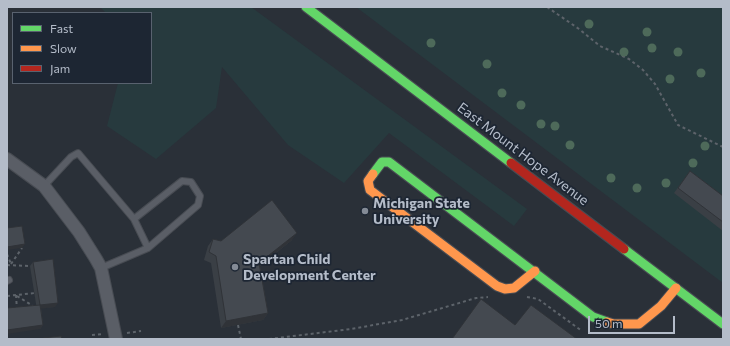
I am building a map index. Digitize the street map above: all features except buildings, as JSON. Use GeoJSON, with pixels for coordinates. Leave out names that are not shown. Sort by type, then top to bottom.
{"type":"FeatureCollection","features":[{"type":"Feature","properties":{"kind":"street","name":"East Mount Hope Avenue"},"geometry":{"type":"LineString","coordinates":[[306,7],[723,324]]}},
{"type":"Feature","properties":{"kind":"street"},"geometry":{"type":"LineString","coordinates":[[7,159],[44,186],[79,232],[101,268],[116,339]]}},
{"type":"Feature","properties":{"kind":"street"},"geometry":{"type":"LineString","coordinates":[[535,272],[514,288],[505,289],[497,286],[370,190],[368,181],[382,162],[390,162],[535,272],[593,317],[614,324],[639,324],[661,306],[676,288]]}},
{"type":"Feature","properties":{"kind":"lane"},"geometry":{"type":"LineString","coordinates":[[44,186],[71,157],[78,153],[134,219],[148,248]]}},
{"type":"Feature","properties":{"kind":"lane"},"geometry":{"type":"LineString","coordinates":[[101,268],[148,248],[198,205],[200,196],[191,182],[182,181],[134,219]]}},
{"type":"Feature","properties":{"kind":"path"},"geometry":{"type":"LineString","coordinates":[[547,7],[584,32],[600,46],[629,59],[643,70],[655,84],[678,125],[723,147]]}},
{"type":"Feature","properties":{"kind":"path"},"geometry":{"type":"LineString","coordinates":[[11,264],[22,248]]}},
{"type":"Feature","properties":{"kind":"path"},"geometry":{"type":"LineString","coordinates":[[7,254],[11,264]]}},
{"type":"Feature","properties":{"kind":"path"},"geometry":{"type":"LineString","coordinates":[[7,265],[30,266]]}},
{"type":"Feature","properties":{"kind":"path"},"geometry":{"type":"LineString","coordinates":[[7,296],[35,293]]}},
{"type":"Feature","properties":{"kind":"path"},"geometry":{"type":"LineString","coordinates":[[16,295],[38,309]]}},
{"type":"Feature","properties":{"kind":"path"},"geometry":{"type":"LineString","coordinates":[[16,295],[17,311]]}},
{"type":"Feature","properties":{"kind":"path"},"geometry":{"type":"LineString","coordinates":[[525,297],[532,296],[538,299],[582,332]]}},
{"type":"Feature","properties":{"kind":"path"},"geometry":{"type":"LineString","coordinates":[[269,339],[351,329],[402,320],[476,298],[489,297]]}},
{"type":"Feature","properties":{"kind":"path"},"geometry":{"type":"LineString","coordinates":[[238,325],[241,339]]}},
{"type":"Feature","properties":{"kind":"green space"},"geometry":{"type":"Polygon","coordinates":[[[100,7],[251,7],[527,209],[514,226],[389,133],[344,183],[288,145],[222,67],[216,108],[156,159],[107,126],[118,84],[152,84],[152,12],[105,12],[100,7]]]}},
{"type":"Feature","properties":{"kind":"green space"},"geometry":{"type":"Polygon","coordinates":[[[356,7],[723,7],[723,283],[356,7]]]}},
{"type":"Feature","properties":{"kind":"traffic: fast"},"geometry":{"type":"LineString","coordinates":[[306,7],[511,163]]}},
{"type":"Feature","properties":{"kind":"traffic: fast"},"geometry":{"type":"LineString","coordinates":[[373,174],[382,162],[389,162],[593,317],[607,322]]}},
{"type":"Feature","properties":{"kind":"traffic: fast"},"geometry":{"type":"LineString","coordinates":[[624,249],[723,324]]}},
{"type":"Feature","properties":{"kind":"traffic: slow"},"geometry":{"type":"LineString","coordinates":[[373,174],[368,181],[370,190],[497,286],[505,289],[514,288],[535,271]]}},
{"type":"Feature","properties":{"kind":"traffic: slow"},"geometry":{"type":"LineString","coordinates":[[607,322],[614,324],[639,324],[661,306],[676,288]]}},
{"type":"Feature","properties":{"kind":"traffic: jam"},"geometry":{"type":"LineString","coordinates":[[511,163],[624,249]]}},
{"type":"Feature","properties":{"kind":"place","name":"Michigan State University"},"geometry":{"type":"Point","coordinates":[365,211]}},
{"type":"Feature","properties":{"kind":"place","name":"Spartan Child Development Center"},"geometry":{"type":"Point","coordinates":[235,267]}}]}
